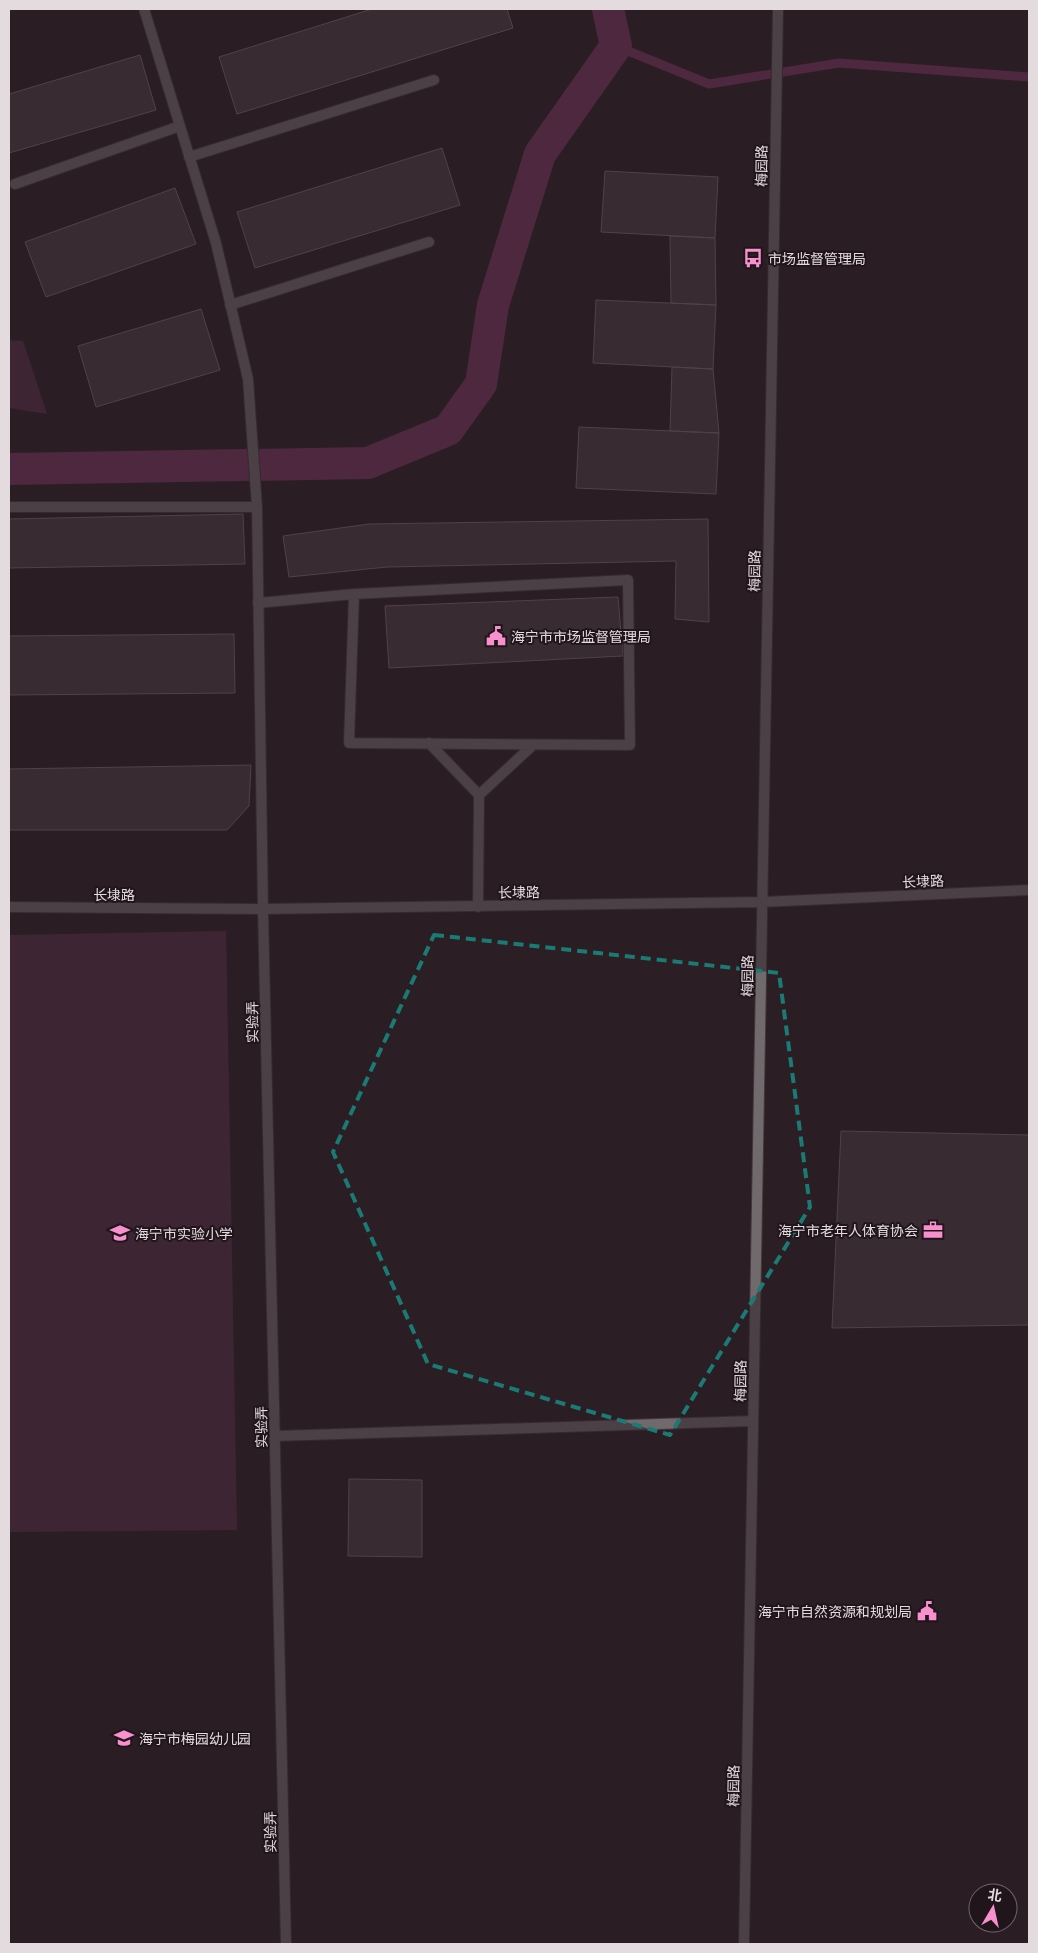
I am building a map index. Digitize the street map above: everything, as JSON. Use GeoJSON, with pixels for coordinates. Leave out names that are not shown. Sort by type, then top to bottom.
{"type":"FeatureCollection","features":[{"type":"Feature","properties":{"kind":"street","name":"实验弄"},"geometry":{"type":"LineString","coordinates":[[144,9],[216,243],[248,379],[250,400],[257,507],[263,909],[286,1944]]}},
{"type":"Feature","properties":{"kind":"street","name":"梅园路"},"geometry":{"type":"LineString","coordinates":[[744,1944],[778,9]]}},
{"type":"Feature","properties":{"kind":"street"},"geometry":{"type":"LineString","coordinates":[[189,157],[434,80]]}},
{"type":"Feature","properties":{"kind":"street"},"geometry":{"type":"LineString","coordinates":[[15,184],[180,126]]}},
{"type":"Feature","properties":{"kind":"street"},"geometry":{"type":"LineString","coordinates":[[230,305],[429,242]]}},
{"type":"Feature","properties":{"kind":"street"},"geometry":{"type":"LineString","coordinates":[[9,507],[257,507]]}},
{"type":"Feature","properties":{"kind":"street"},"geometry":{"type":"LineString","coordinates":[[258,603],[354,594],[628,580],[630,745],[349,743],[354,594]]}},
{"type":"Feature","properties":{"kind":"street"},"geometry":{"type":"LineString","coordinates":[[429,743],[479,795],[478,906]]}},
{"type":"Feature","properties":{"kind":"street"},"geometry":{"type":"LineString","coordinates":[[479,795],[533,744]]}},
{"type":"Feature","properties":{"kind":"street","name":"长埭路"},"geometry":{"type":"LineString","coordinates":[[9,907],[263,909],[762,902],[1029,890]]}},
{"type":"Feature","properties":{"kind":"street"},"geometry":{"type":"LineString","coordinates":[[275,1436],[753,1421]]}},
{"type":"Feature","properties":{"kind":"highlighted area"},"geometry":{"type":"Polygon","coordinates":[[[434,935],[779,973],[810,1207],[670,1435],[428,1364],[333,1152],[434,935]]]}},
{"type":"Feature","properties":{"kind":"shaded area"},"geometry":{"type":"Polygon","coordinates":[[[9,340],[23,341],[47,414],[9,408],[9,340]]]}},
{"type":"Feature","properties":{"kind":"shaded area","name":"海宁市实验小学"},"geometry":{"type":"Polygon","coordinates":[[[226,931],[237,1530],[9,1532],[9,935],[226,931]]]}},
{"type":"Feature","properties":{"kind":"building"},"geometry":{"type":"Polygon","coordinates":[[[372,9],[507,9],[513,28],[237,114],[219,57],[372,9]]]}},
{"type":"Feature","properties":{"kind":"building"},"geometry":{"type":"Polygon","coordinates":[[[140,55],[156,110],[9,153],[9,94],[140,55]]]}},
{"type":"Feature","properties":{"kind":"building"},"geometry":{"type":"Polygon","coordinates":[[[442,148],[460,205],[255,268],[237,212],[442,148]]]}},
{"type":"Feature","properties":{"kind":"building"},"geometry":{"type":"Polygon","coordinates":[[[605,171],[718,177],[715,238],[601,232],[605,171]]]}},
{"type":"Feature","properties":{"kind":"building"},"geometry":{"type":"Polygon","coordinates":[[[175,188],[196,244],[46,297],[25,242],[175,188]]]}},
{"type":"Feature","properties":{"kind":"building"},"geometry":{"type":"Polygon","coordinates":[[[670,236],[715,238],[716,305],[671,303],[670,236]]]}},
{"type":"Feature","properties":{"kind":"building"},"geometry":{"type":"Polygon","coordinates":[[[596,300],[716,305],[713,369],[593,363],[596,300]]]}},
{"type":"Feature","properties":{"kind":"building"},"geometry":{"type":"Polygon","coordinates":[[[201,309],[220,370],[96,407],[78,346],[201,309]]]}},
{"type":"Feature","properties":{"kind":"building"},"geometry":{"type":"Polygon","coordinates":[[[672,367],[713,369],[719,433],[670,431],[672,367]]]}},
{"type":"Feature","properties":{"kind":"building"},"geometry":{"type":"Polygon","coordinates":[[[579,427],[719,433],[716,494],[576,488],[579,427]]]}},
{"type":"Feature","properties":{"kind":"building"},"geometry":{"type":"Polygon","coordinates":[[[243,514],[245,564],[9,568],[9,519],[243,514]]]}},
{"type":"Feature","properties":{"kind":"building"},"geometry":{"type":"Polygon","coordinates":[[[708,519],[709,622],[675,619],[676,561],[387,567],[289,577],[283,536],[369,524],[708,519]]]}},
{"type":"Feature","properties":{"kind":"building"},"geometry":{"type":"Polygon","coordinates":[[[618,597],[623,656],[389,668],[385,606],[618,597]]]}},
{"type":"Feature","properties":{"kind":"building"},"geometry":{"type":"Polygon","coordinates":[[[234,634],[235,693],[9,695],[9,636],[234,634]]]}},
{"type":"Feature","properties":{"kind":"building"},"geometry":{"type":"Polygon","coordinates":[[[251,765],[249,806],[227,830],[9,830],[9,769],[251,765]]]}},
{"type":"Feature","properties":{"kind":"building","name":"海宁市老年人体育协会"},"geometry":{"type":"Polygon","coordinates":[[[841,1131],[1029,1135],[1029,1325],[832,1328],[841,1131]]]}},
{"type":"Feature","properties":{"kind":"building"},"geometry":{"type":"Polygon","coordinates":[[[349,1479],[422,1480],[422,1557],[348,1556],[349,1479]]]}},
{"type":"Feature","properties":{"kind":"waterway"},"geometry":{"type":"LineString","coordinates":[[9,469],[368,463],[448,430],[481,384],[493,305],[540,154],[616,46],[608,9]]}},
{"type":"Feature","properties":{"kind":"waterway"},"geometry":{"type":"LineString","coordinates":[[616,46],[709,84],[839,63],[1029,77]]}},
{"type":"Feature","properties":{"kind":"place","name":"市场监督管理局"},"geometry":{"type":"Point","coordinates":[753,258]}},
{"type":"Feature","properties":{"kind":"place","name":"海宁市市场监督管理局"},"geometry":{"type":"Point","coordinates":[496,636]}},
{"type":"Feature","properties":{"kind":"place","name":"海宁市老年人体育协会"},"geometry":{"type":"Point","coordinates":[933,1230]}},
{"type":"Feature","properties":{"kind":"place","name":"海宁市实验小学"},"geometry":{"type":"Point","coordinates":[120,1233]}},
{"type":"Feature","properties":{"kind":"place","name":"海宁市自然资源和规划局"},"geometry":{"type":"Point","coordinates":[927,1611]}},
{"type":"Feature","properties":{"kind":"place","name":"海宁市梅园幼儿园"},"geometry":{"type":"Point","coordinates":[124,1738]}}]}
